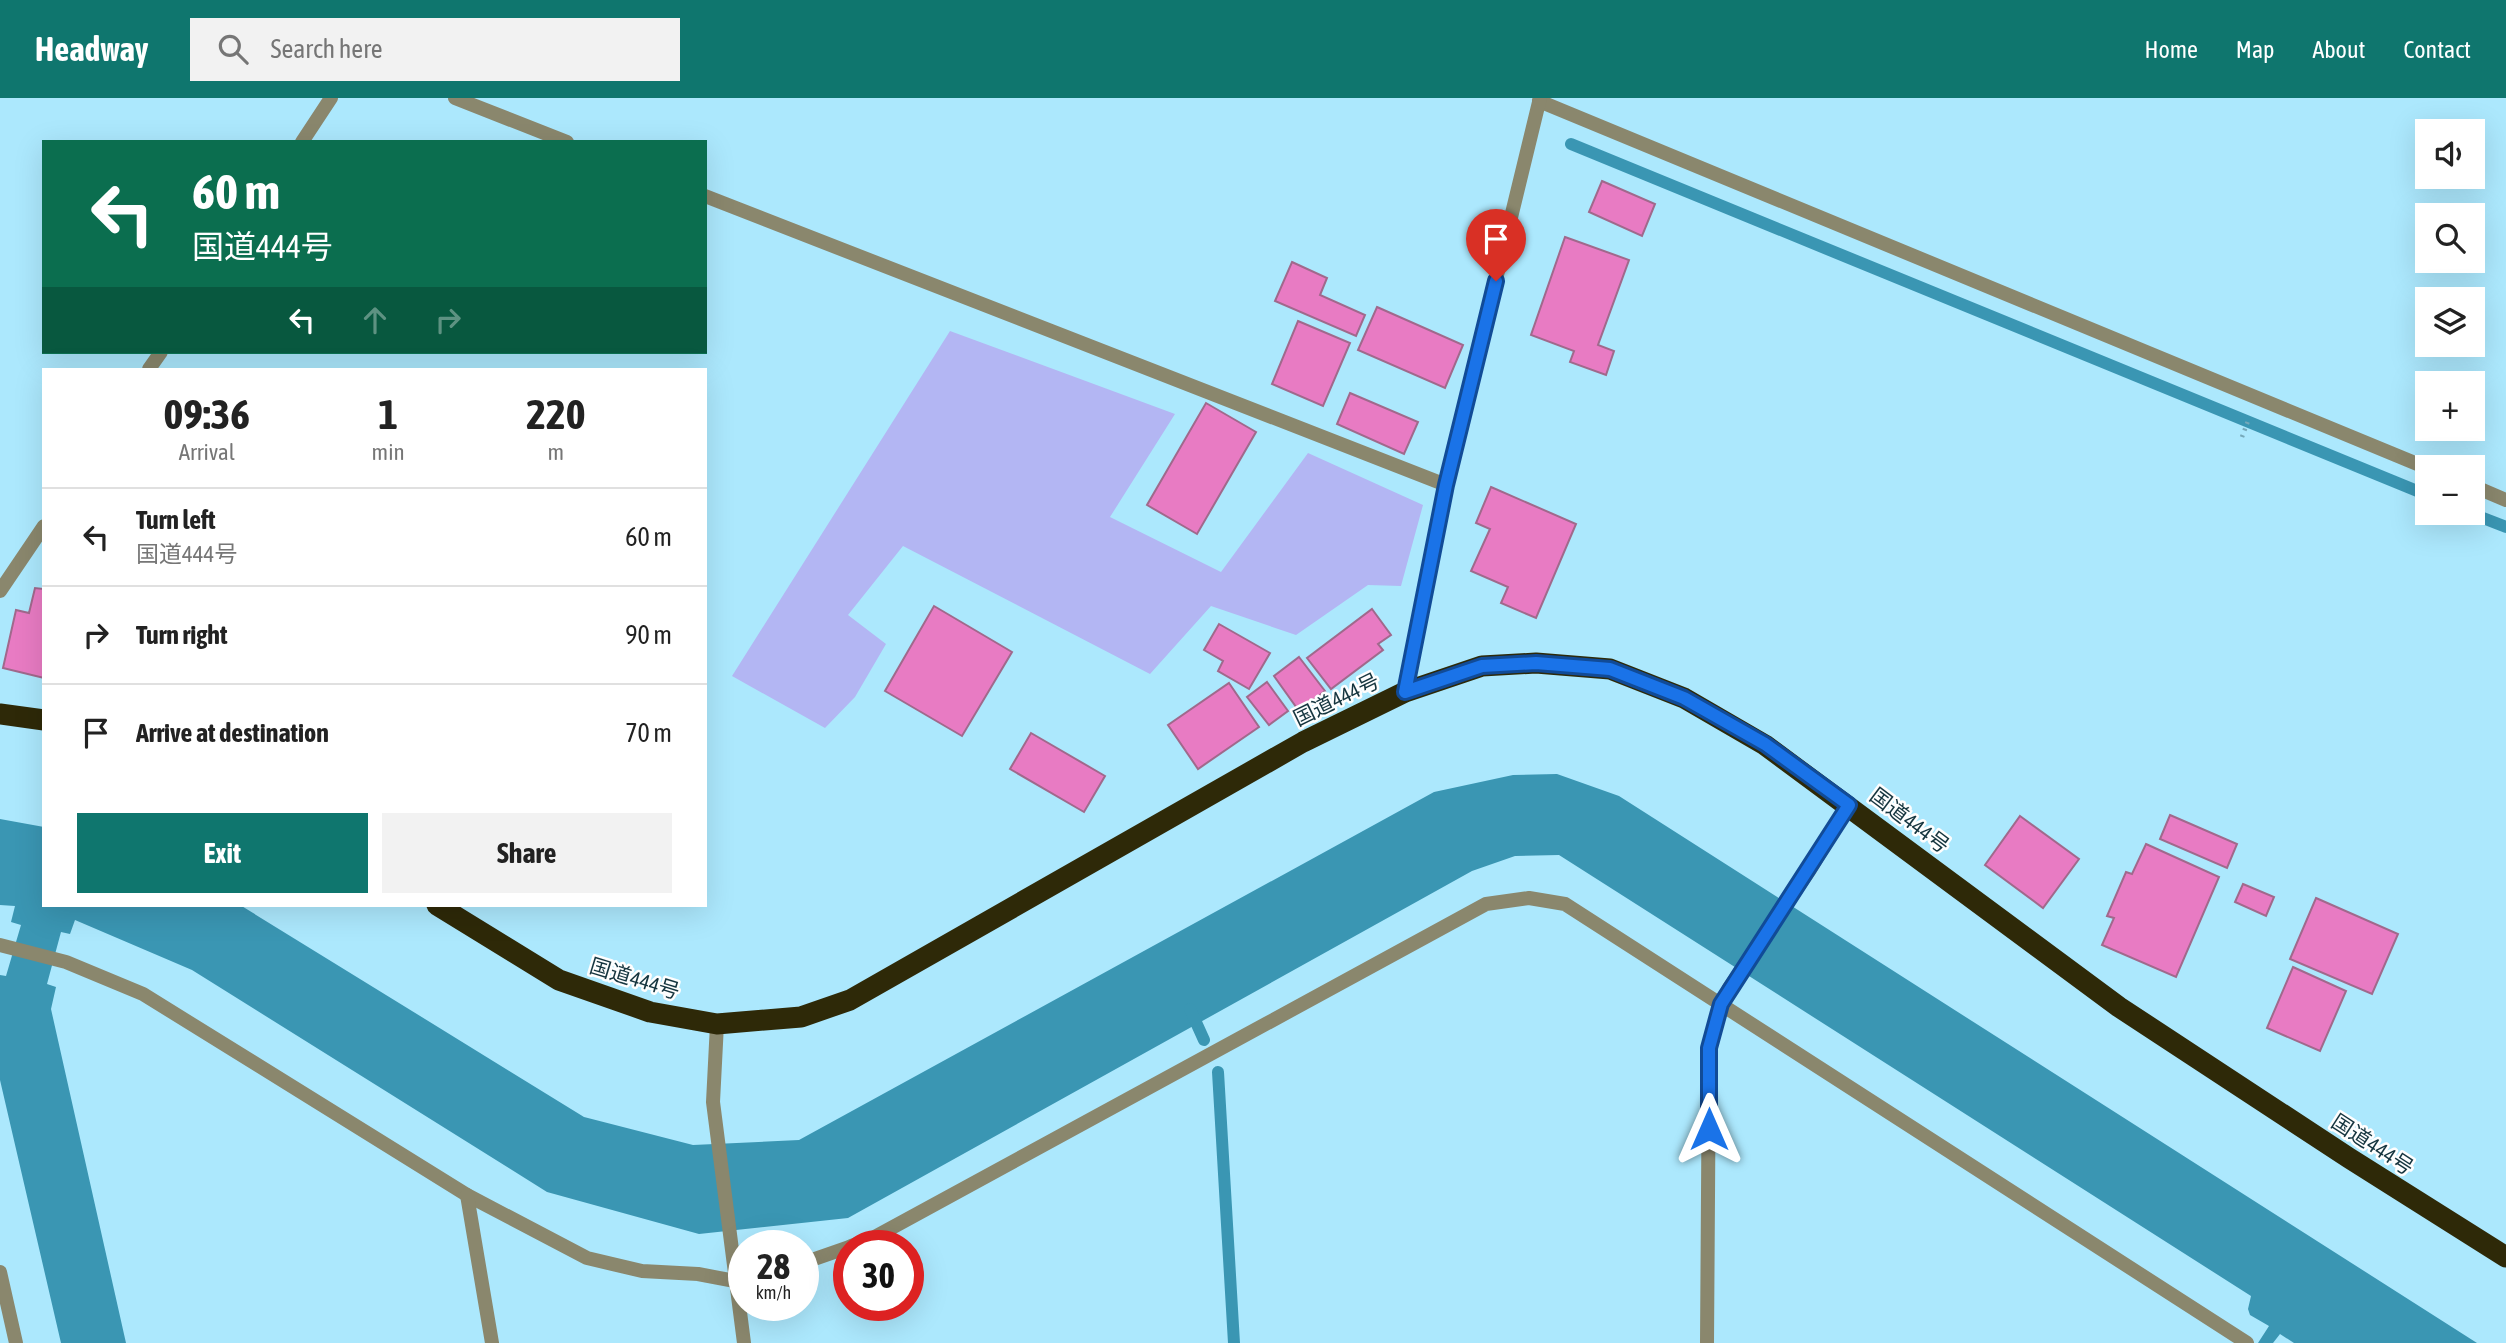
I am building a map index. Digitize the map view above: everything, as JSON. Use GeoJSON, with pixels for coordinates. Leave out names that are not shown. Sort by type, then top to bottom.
{"type":"FeatureCollection","features":[{"type":"Feature","properties":{"kind":"highway","name":"国道444号"},"geometry":{"type":"LineString","coordinates":[[440,907],[559,980],[650,1012],[718,1024],[801,1017],[850,1000],[1303,742],[1405,692],[1482,666],[1536,663],[1610,669],[1684,698],[1765,744],[2119,1007],[2506,1257]]}},
{"type":"Feature","properties":{"kind":"highway"},"geometry":{"type":"LineString","coordinates":[[0,714],[42,720]]}},
{"type":"Feature","properties":{"kind":"street"},"geometry":{"type":"LineString","coordinates":[[303,140],[331,98]]}},
{"type":"Feature","properties":{"kind":"street"},"geometry":{"type":"LineString","coordinates":[[455,98],[562,140]]}},
{"type":"Feature","properties":{"kind":"street"},"geometry":{"type":"LineString","coordinates":[[1405,692],[1446,485],[1540,100],[2415,463]]}},
{"type":"Feature","properties":{"kind":"street"},"geometry":{"type":"LineString","coordinates":[[707,197],[1446,485]]}},
{"type":"Feature","properties":{"kind":"street"},"geometry":{"type":"LineString","coordinates":[[2485,491],[2506,500]]}},
{"type":"Feature","properties":{"kind":"street"},"geometry":{"type":"LineString","coordinates":[[0,592],[42,529]]}},
{"type":"Feature","properties":{"kind":"street"},"geometry":{"type":"LineString","coordinates":[[1707,1343],[1709,1048],[1721,1004],[1729,988],[1809,871],[1849,805]]}},
{"type":"Feature","properties":{"kind":"street"},"geometry":{"type":"LineString","coordinates":[[888,1230],[1486,904],[1529,898],[1564,904],[2243,1341]]}},
{"type":"Feature","properties":{"kind":"street"},"geometry":{"type":"LineString","coordinates":[[1,945],[66,962],[143,994],[467,1195],[587,1258],[642,1271],[728,1278]]}},
{"type":"Feature","properties":{"kind":"street"},"geometry":{"type":"LineString","coordinates":[[718,1024],[713,1102],[728,1230]]}},
{"type":"Feature","properties":{"kind":"street"},"geometry":{"type":"LineString","coordinates":[[467,1195],[492,1343]]}},
{"type":"Feature","properties":{"kind":"street"},"geometry":{"type":"LineString","coordinates":[[0,1272],[16,1343]]}},
{"type":"Feature","properties":{"kind":"street"},"geometry":{"type":"LineString","coordinates":[[742,1321],[744,1343]]}},
{"type":"Feature","properties":{"kind":"shaded area"},"geometry":{"type":"Polygon","coordinates":[[[950,331],[1175,414],[1110,517],[1221,572],[1308,453],[1423,505],[1401,586],[1368,585],[1296,635],[1211,606],[1150,674],[903,546],[848,615],[886,644],[855,697],[825,728],[732,676],[950,331]]]}},
{"type":"Feature","properties":{"kind":"shaded area"},"geometry":{"type":"Polygon","coordinates":[[[1557,774],[1619,796],[2477,1343],[2294,1343],[2280,1334],[2273,1343],[2258,1343],[2269,1326],[2250,1315],[2248,1309],[2251,1296],[1559,855],[1515,856],[1472,871],[848,1218],[699,1234],[547,1192],[192,970],[75,920],[70,934],[61,932],[47,984],[56,987],[51,1009],[126,1343],[61,1343],[0,1080],[0,975],[6,976],[21,925],[11,922],[15,906],[0,905],[0,819],[42,827],[42,907],[243,907],[584,1117],[693,1145],[799,1140],[1434,792],[1513,775],[1557,774]]]}},
{"type":"Feature","properties":{"kind":"building"},"geometry":{"type":"Polygon","coordinates":[[[1602,181],[1655,204],[1642,236],[1589,212],[1602,181]]]}},
{"type":"Feature","properties":{"kind":"building"},"geometry":{"type":"Polygon","coordinates":[[[1565,237],[1629,260],[1598,345],[1614,351],[1606,375],[1570,362],[1574,351],[1531,335],[1565,237]]]}},
{"type":"Feature","properties":{"kind":"building"},"geometry":{"type":"Polygon","coordinates":[[[1292,262],[1327,278],[1320,295],[1365,315],[1356,336],[1275,301],[1292,262]]]}},
{"type":"Feature","properties":{"kind":"building"},"geometry":{"type":"Polygon","coordinates":[[[1377,307],[1463,345],[1445,388],[1358,350],[1377,307]]]}},
{"type":"Feature","properties":{"kind":"building"},"geometry":{"type":"Polygon","coordinates":[[[1298,321],[1350,343],[1323,406],[1272,384],[1298,321]]]}},
{"type":"Feature","properties":{"kind":"building"},"geometry":{"type":"Polygon","coordinates":[[[1350,393],[1418,422],[1404,454],[1337,424],[1350,393]]]}},
{"type":"Feature","properties":{"kind":"building"},"geometry":{"type":"Polygon","coordinates":[[[1206,403],[1256,432],[1197,534],[1147,505],[1206,403]]]}},
{"type":"Feature","properties":{"kind":"building"},"geometry":{"type":"Polygon","coordinates":[[[1491,487],[1576,524],[1536,618],[1501,603],[1508,587],[1471,571],[1490,529],[1476,523],[1491,487]]]}},
{"type":"Feature","properties":{"kind":"building"},"geometry":{"type":"Polygon","coordinates":[[[35,588],[42,589],[42,678],[3,668],[16,610],[29,613],[35,588]]]}},
{"type":"Feature","properties":{"kind":"building"},"geometry":{"type":"Polygon","coordinates":[[[934,606],[1012,652],[962,736],[885,691],[934,606]]]}},
{"type":"Feature","properties":{"kind":"building"},"geometry":{"type":"Polygon","coordinates":[[[1372,609],[1391,635],[1378,644],[1383,650],[1331,689],[1307,658],[1372,609]]]}},
{"type":"Feature","properties":{"kind":"building"},"geometry":{"type":"Polygon","coordinates":[[[1219,624],[1270,653],[1249,689],[1218,671],[1223,661],[1204,650],[1219,624]]]}},
{"type":"Feature","properties":{"kind":"building"},"geometry":{"type":"Polygon","coordinates":[[[1299,657],[1325,691],[1299,711],[1274,676],[1299,657]]]}},
{"type":"Feature","properties":{"kind":"building"},"geometry":{"type":"Polygon","coordinates":[[[1267,682],[1288,711],[1269,725],[1247,697],[1267,682]]]}},
{"type":"Feature","properties":{"kind":"building"},"geometry":{"type":"Polygon","coordinates":[[[1229,683],[1259,727],[1198,769],[1168,725],[1229,683]]]}},
{"type":"Feature","properties":{"kind":"building"},"geometry":{"type":"Polygon","coordinates":[[[1031,733],[1105,776],[1084,812],[1010,769],[1031,733]]]}},
{"type":"Feature","properties":{"kind":"building"},"geometry":{"type":"Polygon","coordinates":[[[2170,815],[2237,844],[2227,868],[2160,839],[2170,815]]]}},
{"type":"Feature","properties":{"kind":"building"},"geometry":{"type":"Polygon","coordinates":[[[2020,816],[2079,859],[2043,908],[1985,865],[2020,816]]]}},
{"type":"Feature","properties":{"kind":"building"},"geometry":{"type":"Polygon","coordinates":[[[2146,844],[2219,877],[2176,977],[2102,945],[2114,918],[2107,916],[2126,872],[2132,874],[2146,844]]]}},
{"type":"Feature","properties":{"kind":"building"},"geometry":{"type":"Polygon","coordinates":[[[2243,884],[2274,897],[2266,916],[2235,902],[2243,884]]]}},
{"type":"Feature","properties":{"kind":"building"},"geometry":{"type":"Polygon","coordinates":[[[2316,898],[2398,934],[2372,994],[2290,959],[2316,898]]]}},
{"type":"Feature","properties":{"kind":"building"},"geometry":{"type":"Polygon","coordinates":[[[2293,967],[2346,991],[2320,1051],[2267,1028],[2293,967]]]}},
{"type":"Feature","properties":{"kind":"waterway"},"geometry":{"type":"LineString","coordinates":[[1571,144],[2415,490]]}},
{"type":"Feature","properties":{"kind":"waterway"},"geometry":{"type":"LineString","coordinates":[[2485,519],[2506,527]]}},
{"type":"Feature","properties":{"kind":"waterway"},"geometry":{"type":"LineString","coordinates":[[1190,1009],[1204,1040]]}},
{"type":"Feature","properties":{"kind":"waterway"},"geometry":{"type":"LineString","coordinates":[[1218,1072],[1234,1343]]}},
{"type":"Feature","properties":{"kind":"route"},"geometry":{"type":"LineString","coordinates":[[1496,281],[1446,485],[1405,692],[1482,666],[1536,663],[1610,669],[1684,698],[1765,744],[1849,805],[1721,1004],[1709,1048],[1709,1129]]}}]}
